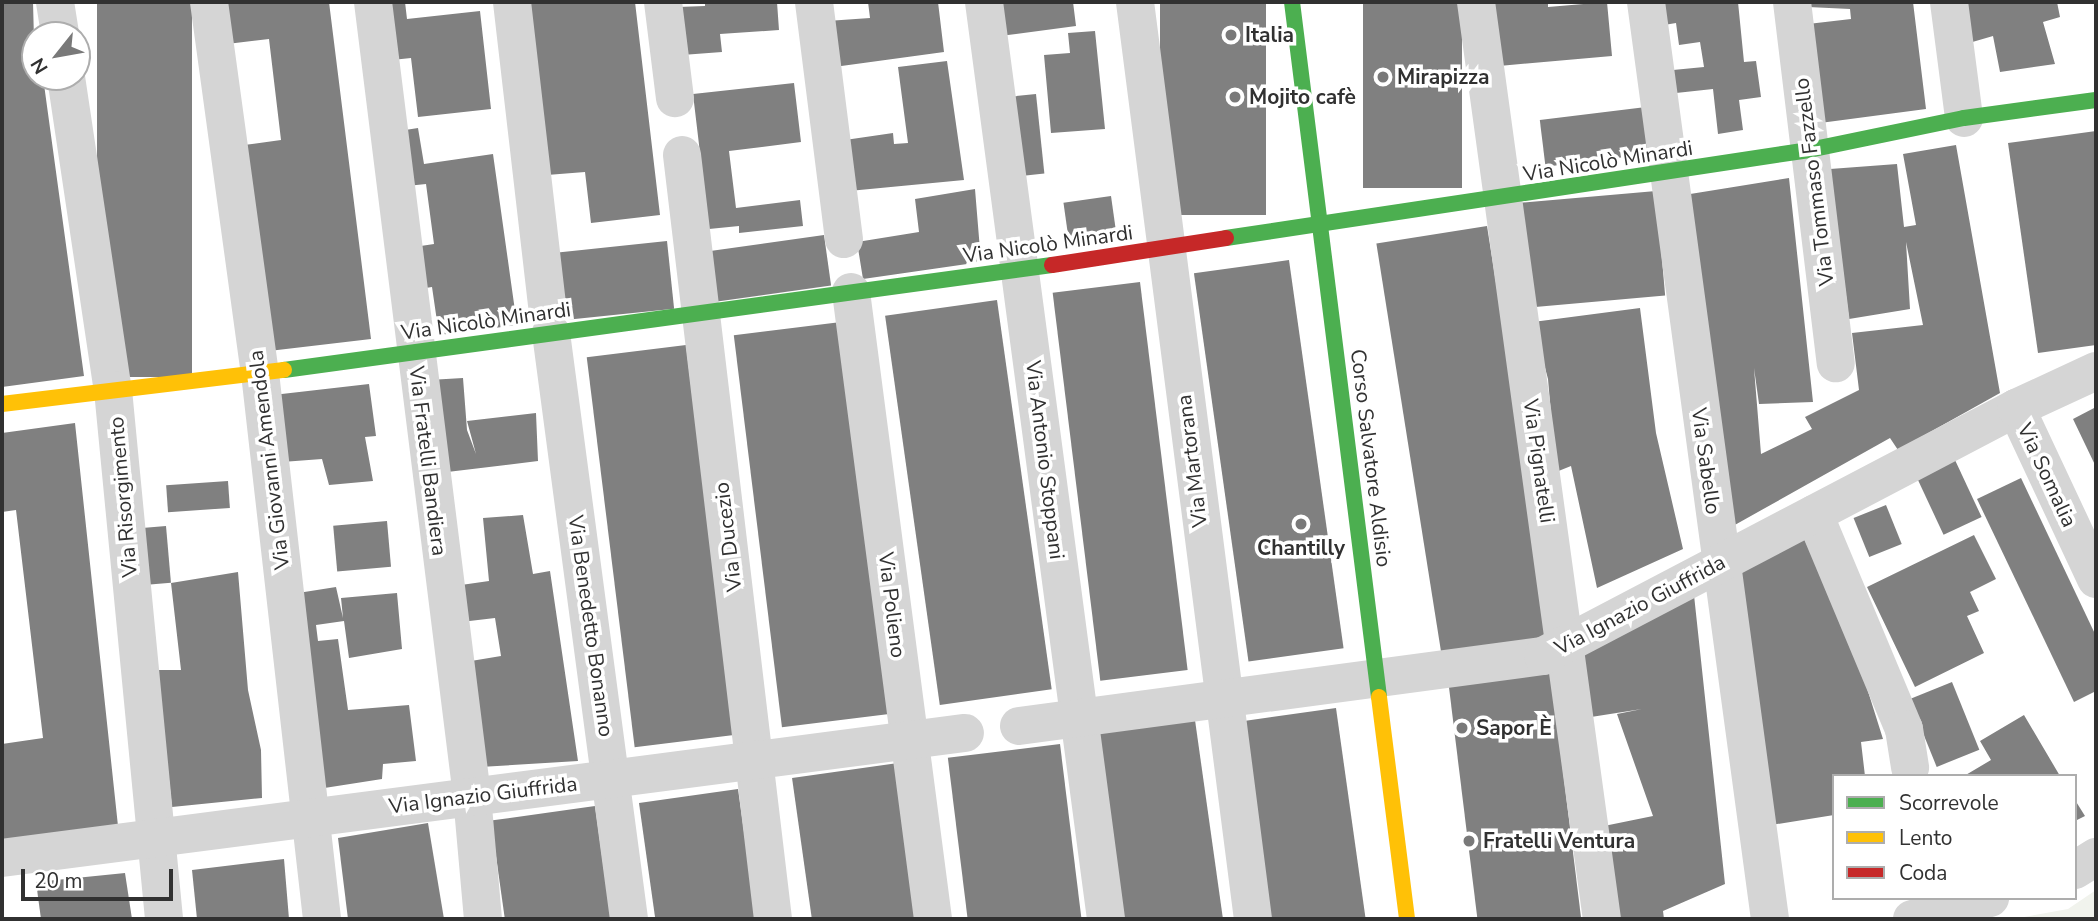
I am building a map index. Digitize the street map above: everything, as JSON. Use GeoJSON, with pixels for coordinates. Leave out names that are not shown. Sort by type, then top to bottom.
{"type":"FeatureCollection","features":[{"type":"Feature","properties":{"kind":"street"},"geometry":{"type":"LineString","coordinates":[[55,2],[58,21]]}},
{"type":"Feature","properties":{"kind":"street","name":"Via Giovanni Amendola"},"geometry":{"type":"LineString","coordinates":[[209,2],[260,373],[322,919]]}},
{"type":"Feature","properties":{"kind":"street","name":"Via Fratelli Bandiera"},"geometry":{"type":"LineString","coordinates":[[373,2],[414,352],[472,796],[483,919]]}},
{"type":"Feature","properties":{"kind":"street","name":"Via Benedetto Bonanno"},"geometry":{"type":"LineString","coordinates":[[512,2],[549,318],[629,919]]}},
{"type":"Feature","properties":{"kind":"street"},"geometry":{"type":"LineString","coordinates":[[663,2],[675,98]]}},
{"type":"Feature","properties":{"kind":"street"},"geometry":{"type":"LineString","coordinates":[[814,2],[844,239]]}},
{"type":"Feature","properties":{"kind":"street","name":"Via Antonio Stoppani"},"geometry":{"type":"LineString","coordinates":[[984,2],[1106,919]]}},
{"type":"Feature","properties":{"kind":"street","name":"Via Martorana"},"geometry":{"type":"LineString","coordinates":[[1135,2],[1221,699],[1253,919]]}},
{"type":"Feature","properties":{"kind":"street","name":"Corso Salvatore Aldisio"},"geometry":{"type":"LineString","coordinates":[[1292,2],[1407,919]]}},
{"type":"Feature","properties":{"kind":"street","name":"Via Pignatelli"},"geometry":{"type":"LineString","coordinates":[[1476,2],[1500,200],[1602,919]]}},
{"type":"Feature","properties":{"kind":"street","name":"Via Sabello"},"geometry":{"type":"LineString","coordinates":[[1646,2],[1770,919]]}},
{"type":"Feature","properties":{"kind":"street","name":"Via Tommaso Fazzello"},"geometry":{"type":"LineString","coordinates":[[1792,2],[1836,363]]}},
{"type":"Feature","properties":{"kind":"street"},"geometry":{"type":"LineString","coordinates":[[1949,2],[1964,118]]}},
{"type":"Feature","properties":{"kind":"street","name":"Via Risorgimento"},"geometry":{"type":"LineString","coordinates":[[68,91],[113,390],[153,841],[164,919]]}},
{"type":"Feature","properties":{"kind":"street","name":"Via Nicolò Minardi"},"geometry":{"type":"LineString","coordinates":[[2,404],[414,352],[549,318],[701,313],[1166,249],[1320,221],[1500,200],[1810,150],[1964,118],[2096,100]]}},
{"type":"Feature","properties":{"kind":"street","name":"Via Ducezio"},"geometry":{"type":"LineString","coordinates":[[682,155],[773,919]]}},
{"type":"Feature","properties":{"kind":"street","name":"Via Polieno"},"geometry":{"type":"LineString","coordinates":[[851,292],[933,919]]}},
{"type":"Feature","properties":{"kind":"street","name":"Via Ignazio Giuffrida"},"geometry":{"type":"LineString","coordinates":[[1018,726],[1376,675],[1543,656],[2016,408],[2096,371]]}},
{"type":"Feature","properties":{"kind":"street","name":"Via Somalia"},"geometry":{"type":"LineString","coordinates":[[2016,408],[2096,579]]}},
{"type":"Feature","properties":{"kind":"street"},"geometry":{"type":"LineString","coordinates":[[1814,514],[1904,729],[1910,768]]}},
{"type":"Feature","properties":{"kind":"street","name":"Via Ignazio Giuffrida"},"geometry":{"type":"LineString","coordinates":[[2,858],[153,841],[310,817],[965,733]]}},
{"type":"Feature","properties":{"kind":"street"},"geometry":{"type":"LineString","coordinates":[[2077,869],[2096,857]]}},
{"type":"Feature","properties":{"kind":"street"},"geometry":{"type":"LineString","coordinates":[[1937,912],[1982,900]]}},
{"type":"Feature","properties":{"kind":"shaded area"},"geometry":{"type":"Polygon","coordinates":[[[2096,890],[2096,919],[2013,919],[2068,909],[2096,890]]]}},
{"type":"Feature","properties":{"kind":"building"},"geometry":{"type":"Polygon","coordinates":[[[2,2],[33,2],[34,21],[21,21],[21,91],[45,91],[84,376],[2,387],[2,2]]]}},
{"type":"Feature","properties":{"kind":"building"},"geometry":{"type":"Polygon","coordinates":[[[97,2],[192,2],[192,377],[97,377],[97,2]]]}},
{"type":"Feature","properties":{"kind":"building"},"geometry":{"type":"Polygon","coordinates":[[[222,2],[329,2],[371,339],[269,351],[244,145],[281,140],[269,39],[227,44],[222,2]]]}},
{"type":"Feature","properties":{"kind":"building"},"geometry":{"type":"Polygon","coordinates":[[[385,2],[405,2],[407,19],[480,11],[491,109],[418,117],[411,58],[392,60],[385,2]]]}},
{"type":"Feature","properties":{"kind":"building"},"geometry":{"type":"Polygon","coordinates":[[[527,2],[635,2],[660,215],[591,223],[585,172],[547,175],[527,2]]]}},
{"type":"Feature","properties":{"kind":"building"},"geometry":{"type":"Polygon","coordinates":[[[705,2],[777,2],[779,30],[720,34],[722,52],[682,55],[678,7],[705,6],[705,2]]]}},
{"type":"Feature","properties":{"kind":"building"},"geometry":{"type":"Polygon","coordinates":[[[868,2],[938,2],[944,52],[834,67],[827,21],[870,18],[868,2]]]}},
{"type":"Feature","properties":{"kind":"building"},"geometry":{"type":"Polygon","coordinates":[[[996,2],[1073,2],[1076,26],[1000,36],[996,2]]]}},
{"type":"Feature","properties":{"kind":"building"},"geometry":{"type":"Polygon","coordinates":[[[1160,2],[1266,2],[1266,215],[1160,215],[1160,2]]]}},
{"type":"Feature","properties":{"kind":"building"},"geometry":{"type":"Polygon","coordinates":[[[1363,2],[1462,2],[1462,188],[1363,188],[1363,2]]]}},
{"type":"Feature","properties":{"kind":"building"},"geometry":{"type":"Polygon","coordinates":[[[1493,2],[1548,2],[1548,7],[1607,2],[1612,56],[1499,66],[1493,2]]]}},
{"type":"Feature","properties":{"kind":"building"},"geometry":{"type":"Polygon","coordinates":[[[1661,2],[1738,2],[1744,62],[1756,61],[1761,97],[1739,100],[1743,130],[1718,134],[1713,89],[1676,93],[1673,70],[1704,67],[1700,42],[1679,45],[1676,23],[1664,25],[1661,2]]]}},
{"type":"Feature","properties":{"kind":"building"},"geometry":{"type":"Polygon","coordinates":[[[1807,2],[1913,2],[1926,109],[1820,123],[1808,24],[1851,19],[1850,9],[1808,7],[1807,2]]]}},
{"type":"Feature","properties":{"kind":"building"},"geometry":{"type":"Polygon","coordinates":[[[1958,2],[2057,2],[2060,17],[2043,22],[2055,64],[2000,72],[1993,36],[1969,43],[1958,2]]]}},
{"type":"Feature","properties":{"kind":"building"},"geometry":{"type":"Polygon","coordinates":[[[1095,31],[1105,129],[1051,133],[1044,55],[1070,53],[1068,33],[1095,31]]]}},
{"type":"Feature","properties":{"kind":"building"},"geometry":{"type":"Polygon","coordinates":[[[947,61],[964,180],[849,191],[845,140],[893,133],[894,144],[908,143],[898,67],[947,61]]]}},
{"type":"Feature","properties":{"kind":"building"},"geometry":{"type":"Polygon","coordinates":[[[794,83],[801,142],[729,151],[736,208],[800,200],[803,226],[739,233],[739,226],[709,229],[693,94],[794,83]]]}},
{"type":"Feature","properties":{"kind":"building"},"geometry":{"type":"Polygon","coordinates":[[[1036,94],[1044,174],[1017,176],[1008,97],[1036,94]]]}},
{"type":"Feature","properties":{"kind":"building"},"geometry":{"type":"Polygon","coordinates":[[[1646,107],[1652,154],[1546,167],[1540,120],[1646,107]]]}},
{"type":"Feature","properties":{"kind":"building"},"geometry":{"type":"Polygon","coordinates":[[[418,128],[424,164],[493,154],[517,325],[439,335],[432,287],[419,289],[414,247],[434,244],[426,184],[407,186],[399,131],[418,128]]]}},
{"type":"Feature","properties":{"kind":"building"},"geometry":{"type":"Polygon","coordinates":[[[2096,131],[2096,345],[2038,353],[2008,143],[2096,131]]]}},
{"type":"Feature","properties":{"kind":"building"},"geometry":{"type":"Polygon","coordinates":[[[1956,145],[2000,393],[1898,450],[1890,438],[1733,526],[1684,195],[1789,178],[1813,402],[1759,404],[1754,368],[1761,454],[1812,429],[1805,417],[1859,390],[1852,333],[1923,325],[1906,242],[1910,309],[1849,319],[1830,169],[1897,164],[1904,227],[1916,225],[1903,154],[1956,145]]]}},
{"type":"Feature","properties":{"kind":"building"},"geometry":{"type":"Polygon","coordinates":[[[975,189],[981,262],[863,279],[857,242],[919,232],[915,199],[975,189]]]}},
{"type":"Feature","properties":{"kind":"building"},"geometry":{"type":"Polygon","coordinates":[[[1656,191],[1665,296],[1527,308],[1518,203],[1656,191]]]}},
{"type":"Feature","properties":{"kind":"building"},"geometry":{"type":"Polygon","coordinates":[[[1111,196],[1117,237],[1069,243],[1063,203],[1111,196]]]}},
{"type":"Feature","properties":{"kind":"building"},"geometry":{"type":"Polygon","coordinates":[[[1487,226],[1552,639],[1442,656],[1376,244],[1487,226]]]}},
{"type":"Feature","properties":{"kind":"building"},"geometry":{"type":"Polygon","coordinates":[[[824,235],[831,286],[710,302],[703,252],[824,235]]]}},
{"type":"Feature","properties":{"kind":"building"},"geometry":{"type":"Polygon","coordinates":[[[667,241],[674,309],[563,320],[556,253],[667,241]]]}},
{"type":"Feature","properties":{"kind":"building"},"geometry":{"type":"Polygon","coordinates":[[[1289,260],[1344,648],[1248,662],[1194,273],[1289,260]]]}},
{"type":"Feature","properties":{"kind":"building"},"geometry":{"type":"Polygon","coordinates":[[[1140,282],[1188,670],[1100,681],[1053,293],[1140,282]]]}},
{"type":"Feature","properties":{"kind":"building"},"geometry":{"type":"Polygon","coordinates":[[[997,300],[1052,689],[940,705],[885,316],[997,300]]]}},
{"type":"Feature","properties":{"kind":"building"},"geometry":{"type":"Polygon","coordinates":[[[1640,308],[1656,433],[1683,549],[1597,588],[1571,466],[1556,472],[1548,379],[1533,322],[1640,308]]]}},
{"type":"Feature","properties":{"kind":"building"},"geometry":{"type":"Polygon","coordinates":[[[841,322],[889,714],[782,727],[734,335],[841,322]]]}},
{"type":"Feature","properties":{"kind":"building"},"geometry":{"type":"Polygon","coordinates":[[[686,345],[734,735],[635,747],[587,357],[686,345]]]}},
{"type":"Feature","properties":{"kind":"building"},"geometry":{"type":"Polygon","coordinates":[[[463,378],[467,430],[476,454],[467,421],[536,413],[538,461],[439,473],[429,380],[463,378]]]}},
{"type":"Feature","properties":{"kind":"building"},"geometry":{"type":"Polygon","coordinates":[[[369,384],[376,436],[365,437],[373,481],[329,485],[322,459],[282,462],[273,395],[369,384]]]}},
{"type":"Feature","properties":{"kind":"building"},"geometry":{"type":"Polygon","coordinates":[[[2096,407],[2096,467],[2073,419],[2096,407]]]}},
{"type":"Feature","properties":{"kind":"building"},"geometry":{"type":"Polygon","coordinates":[[[75,423],[118,826],[2,842],[2,744],[43,738],[16,510],[2,512],[2,433],[75,423]]]}},
{"type":"Feature","properties":{"kind":"building"},"geometry":{"type":"Polygon","coordinates":[[[1955,460],[1982,517],[1944,535],[1917,478],[1955,460]]]}},
{"type":"Feature","properties":{"kind":"building"},"geometry":{"type":"Polygon","coordinates":[[[2021,478],[2096,636],[2096,691],[2074,702],[1977,499],[2021,478]]]}},
{"type":"Feature","properties":{"kind":"building"},"geometry":{"type":"Polygon","coordinates":[[[228,481],[230,508],[168,512],[166,485],[228,481]]]}},
{"type":"Feature","properties":{"kind":"building"},"geometry":{"type":"Polygon","coordinates":[[[1886,505],[1902,544],[1869,557],[1854,518],[1886,505]]]}},
{"type":"Feature","properties":{"kind":"building"},"geometry":{"type":"Polygon","coordinates":[[[523,515],[533,574],[550,571],[578,761],[480,767],[465,662],[501,656],[495,618],[461,622],[454,586],[489,581],[483,518],[523,515]]]}},
{"type":"Feature","properties":{"kind":"building"},"geometry":{"type":"Polygon","coordinates":[[[387,521],[391,567],[337,572],[333,526],[387,521]]]}},
{"type":"Feature","properties":{"kind":"building"},"geometry":{"type":"Polygon","coordinates":[[[166,526],[171,583],[147,585],[142,528],[166,526]]]}},
{"type":"Feature","properties":{"kind":"building"},"geometry":{"type":"Polygon","coordinates":[[[1802,535],[1844,615],[1883,739],[1861,742],[1865,774],[1832,774],[1832,815],[1771,825],[1737,574],[1802,535]]]}},
{"type":"Feature","properties":{"kind":"building"},"geometry":{"type":"Polygon","coordinates":[[[1974,535],[1996,579],[1970,592],[1979,611],[1967,616],[1984,653],[1915,687],[1867,587],[1974,535]]]}},
{"type":"Feature","properties":{"kind":"building"},"geometry":{"type":"Polygon","coordinates":[[[238,572],[248,690],[261,750],[262,798],[172,807],[157,670],[181,670],[171,583],[238,572]]]}},
{"type":"Feature","properties":{"kind":"building"},"geometry":{"type":"Polygon","coordinates":[[[336,587],[343,618],[341,598],[397,593],[402,649],[349,658],[344,621],[316,625],[318,641],[338,639],[348,710],[409,705],[416,761],[383,764],[382,779],[318,789],[298,593],[336,587]]]}},
{"type":"Feature","properties":{"kind":"building"},"geometry":{"type":"Polygon","coordinates":[[[1694,595],[1725,884],[1663,911],[1664,919],[1617,919],[1604,826],[1653,816],[1617,714],[1642,709],[1591,717],[1581,652],[1694,595]]]}},
{"type":"Feature","properties":{"kind":"building"},"geometry":{"type":"Polygon","coordinates":[[[1551,673],[1581,919],[1477,919],[1449,686],[1551,673]]]}},
{"type":"Feature","properties":{"kind":"building"},"geometry":{"type":"Polygon","coordinates":[[[1952,682],[1979,750],[1937,767],[1909,699],[1952,682]]]}},
{"type":"Feature","properties":{"kind":"building"},"geometry":{"type":"Polygon","coordinates":[[[1336,708],[1366,919],[1265,919],[1237,722],[1336,708]]]}},
{"type":"Feature","properties":{"kind":"building"},"geometry":{"type":"Polygon","coordinates":[[[2024,715],[2059,774],[1967,774],[1991,760],[1980,741],[2024,715]]]}},
{"type":"Feature","properties":{"kind":"building"},"geometry":{"type":"Polygon","coordinates":[[[1195,720],[1223,919],[1124,919],[1098,734],[1195,720]]]}},
{"type":"Feature","properties":{"kind":"building"},"geometry":{"type":"Polygon","coordinates":[[[1060,744],[1081,919],[968,919],[948,758],[1060,744]]]}},
{"type":"Feature","properties":{"kind":"building"},"geometry":{"type":"Polygon","coordinates":[[[898,763],[920,919],[812,919],[792,778],[898,763]]]}},
{"type":"Feature","properties":{"kind":"building"},"geometry":{"type":"Polygon","coordinates":[[[738,789],[756,918],[655,919],[639,803],[738,789]]]}},
{"type":"Feature","properties":{"kind":"building"},"geometry":{"type":"Polygon","coordinates":[[[2077,803],[2085,816],[2077,820],[2077,803]]]}},
{"type":"Feature","properties":{"kind":"building"},"geometry":{"type":"Polygon","coordinates":[[[595,806],[611,919],[505,919],[491,821],[595,806]]]}},
{"type":"Feature","properties":{"kind":"building"},"geometry":{"type":"Polygon","coordinates":[[[428,823],[444,919],[348,919],[338,838],[428,823]]]}},
{"type":"Feature","properties":{"kind":"building"},"geometry":{"type":"Polygon","coordinates":[[[284,859],[289,919],[197,919],[192,870],[284,859]]]}},
{"type":"Feature","properties":{"kind":"building"},"geometry":{"type":"Polygon","coordinates":[[[125,873],[132,919],[41,919],[36,882],[125,873]]]}},
{"type":"Feature","properties":{"kind":"traffic: fast"},"geometry":{"type":"LineString","coordinates":[[1292,2],[1379,697]]}},
{"type":"Feature","properties":{"kind":"traffic: fast"},"geometry":{"type":"LineString","coordinates":[[1226,238],[1809,150],[1964,118],[2096,100]]}},
{"type":"Feature","properties":{"kind":"traffic: fast"},"geometry":{"type":"LineString","coordinates":[[284,370],[1052,265]]}},
{"type":"Feature","properties":{"kind":"traffic: slow"},"geometry":{"type":"LineString","coordinates":[[2,404],[284,370]]}},
{"type":"Feature","properties":{"kind":"traffic: slow"},"geometry":{"type":"LineString","coordinates":[[1379,697],[1407,919]]}},
{"type":"Feature","properties":{"kind":"traffic: jam"},"geometry":{"type":"LineString","coordinates":[[1052,265],[1226,238]]}},
{"type":"Feature","properties":{"kind":"place","name":"Italia"},"geometry":{"type":"Point","coordinates":[1231,35]}},
{"type":"Feature","properties":{"kind":"place","name":"Mirapizza"},"geometry":{"type":"Point","coordinates":[1383,77]}},
{"type":"Feature","properties":{"kind":"place","name":"Mojito cafè"},"geometry":{"type":"Point","coordinates":[1235,97]}},
{"type":"Feature","properties":{"kind":"place","name":"Chantilly"},"geometry":{"type":"Point","coordinates":[1301,524]}},
{"type":"Feature","properties":{"kind":"place","name":"Sapor È"},"geometry":{"type":"Point","coordinates":[1462,728]}},
{"type":"Feature","properties":{"kind":"place","name":"Fratelli Ventura"},"geometry":{"type":"Point","coordinates":[1469,841]}}]}
